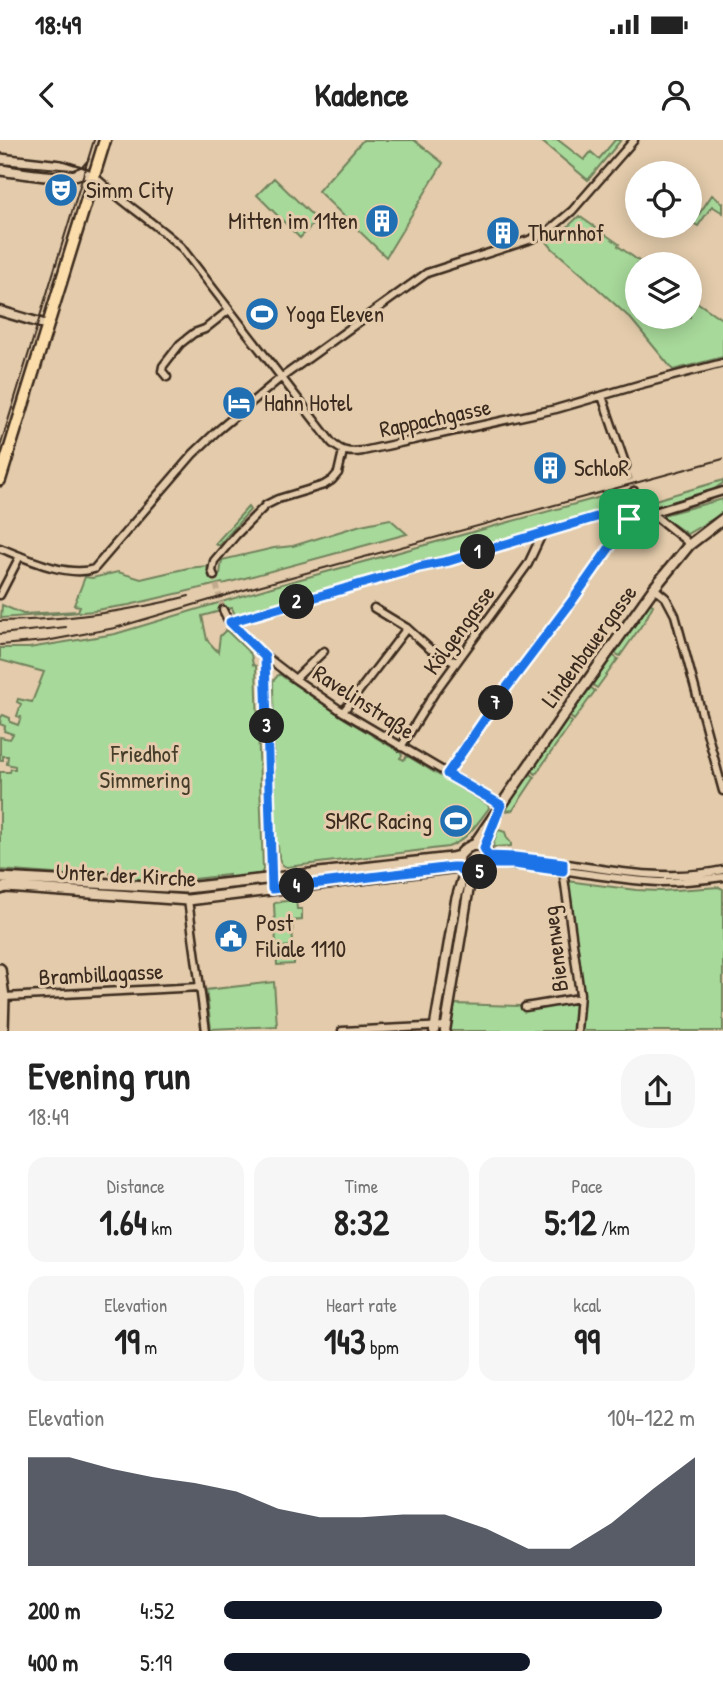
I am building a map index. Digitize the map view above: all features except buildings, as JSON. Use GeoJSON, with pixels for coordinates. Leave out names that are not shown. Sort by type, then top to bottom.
{"type":"FeatureCollection","features":[{"type":"Feature","properties":{"kind":"main road"},"geometry":{"type":"LineString","coordinates":[[0,480],[3,463],[105,140]]}},
{"type":"Feature","properties":{"kind":"main road"},"geometry":{"type":"LineString","coordinates":[[0,159],[61,166],[95,177]]}},
{"type":"Feature","properties":{"kind":"main road"},"geometry":{"type":"LineString","coordinates":[[0,170],[59,176],[81,173]]}},
{"type":"Feature","properties":{"kind":"main road","name":"Lindenbauergasse"},"geometry":{"type":"LineString","coordinates":[[483,853],[501,806],[563,715],[689,545],[723,519]]}},
{"type":"Feature","properties":{"kind":"main road","name":"Unter der Kirche"},"geometry":{"type":"LineString","coordinates":[[0,878],[187,888],[458,856],[463,851],[483,853],[482,871],[272,889],[188,900],[6,887],[0,889]]}},
{"type":"Feature","properties":{"kind":"main road"},"geometry":{"type":"LineString","coordinates":[[458,856],[464,872]]}},
{"type":"Feature","properties":{"kind":"main road"},"geometry":{"type":"LineString","coordinates":[[0,969],[4,997],[3,1031]]}},
{"type":"Feature","properties":{"kind":"street"},"geometry":{"type":"LineString","coordinates":[[0,548],[57,568],[90,570],[97,566],[193,454],[281,378],[428,272],[547,232],[572,211],[634,140]]}},
{"type":"Feature","properties":{"kind":"street"},"geometry":{"type":"LineString","coordinates":[[95,177],[181,247],[332,443],[343,451],[338,473],[329,483],[272,501],[257,512],[214,561],[214,576]]}},
{"type":"Feature","properties":{"kind":"street"},"geometry":{"type":"LineString","coordinates":[[167,377],[162,371],[163,366],[180,344],[229,310]]}},
{"type":"Feature","properties":{"kind":"street"},"geometry":{"type":"LineString","coordinates":[[0,311],[47,325]]}},
{"type":"Feature","properties":{"kind":"street","name":"Rappachgasse"},"geometry":{"type":"LineString","coordinates":[[343,451],[363,451],[487,425],[723,363]]}},
{"type":"Feature","properties":{"kind":"street"},"geometry":{"type":"LineString","coordinates":[[602,396],[626,466]]}},
{"type":"Feature","properties":{"kind":"street"},"geometry":{"type":"LineString","coordinates":[[634,491],[640,504],[689,545]]}},
{"type":"Feature","properties":{"kind":"street"},"geometry":{"type":"LineString","coordinates":[[651,513],[723,491]]}},
{"type":"Feature","properties":{"kind":"street"},"geometry":{"type":"LineString","coordinates":[[230,622],[640,504]]}},
{"type":"Feature","properties":{"kind":"street"},"geometry":{"type":"LineString","coordinates":[[447,774],[640,504]]}},
{"type":"Feature","properties":{"kind":"street","name":"Kölgengasse"},"geometry":{"type":"LineString","coordinates":[[401,747],[435,692],[528,564],[543,532]]}},
{"type":"Feature","properties":{"kind":"street"},"geometry":{"type":"LineString","coordinates":[[0,595],[20,556]]}},
{"type":"Feature","properties":{"kind":"street"},"geometry":{"type":"LineString","coordinates":[[654,589],[666,598],[675,615],[723,791]]}},
{"type":"Feature","properties":{"kind":"street"},"geometry":{"type":"LineString","coordinates":[[374,608],[407,628],[430,649],[456,662]]}},
{"type":"Feature","properties":{"kind":"street","name":"Ravelinstraße"},"geometry":{"type":"LineString","coordinates":[[223,610],[230,622],[265,657],[295,679],[343,712],[501,806]]}},
{"type":"Feature","properties":{"kind":"street"},"geometry":{"type":"LineString","coordinates":[[343,712],[407,628]]}},
{"type":"Feature","properties":{"kind":"street"},"geometry":{"type":"LineString","coordinates":[[295,679],[324,651]]}},
{"type":"Feature","properties":{"kind":"street"},"geometry":{"type":"LineString","coordinates":[[265,657],[272,889]]}},
{"type":"Feature","properties":{"kind":"street"},"geometry":{"type":"LineString","coordinates":[[483,853],[675,878],[723,870]]}},
{"type":"Feature","properties":{"kind":"street"},"geometry":{"type":"LineString","coordinates":[[483,853],[514,864],[641,880],[723,877]]}},
{"type":"Feature","properties":{"kind":"street","name":"Bienenweg"},"geometry":{"type":"LineString","coordinates":[[563,863],[579,999],[577,1031]]}},
{"type":"Feature","properties":{"kind":"street"},"geometry":{"type":"LineString","coordinates":[[342,1031],[445,1028],[464,872]]}},
{"type":"Feature","properties":{"kind":"street"},"geometry":{"type":"LineString","coordinates":[[434,1029],[456,900],[464,872]]}},
{"type":"Feature","properties":{"kind":"street"},"geometry":{"type":"LineString","coordinates":[[188,900],[206,1031]]}},
{"type":"Feature","properties":{"kind":"street","name":"Brambillagasse"},"geometry":{"type":"LineString","coordinates":[[4,997],[200,987]]}},
{"type":"Feature","properties":{"kind":"street"},"geometry":{"type":"LineString","coordinates":[[525,1007],[579,999]]}},
{"type":"Feature","properties":{"kind":"green space"},"geometry":{"type":"Polygon","coordinates":[[[363,140],[414,140],[443,163],[386,257],[318,191],[363,140]]]}},
{"type":"Feature","properties":{"kind":"green space"},"geometry":{"type":"Polygon","coordinates":[[[540,140],[558,140],[584,160],[591,152],[599,159],[615,140],[621,140],[588,180],[540,140]]]}},
{"type":"Feature","properties":{"kind":"green space"},"geometry":{"type":"Polygon","coordinates":[[[274,178],[317,220],[300,238],[257,195],[274,178]]]}},
{"type":"Feature","properties":{"kind":"green space"},"geometry":{"type":"Polygon","coordinates":[[[712,195],[723,203],[723,213],[712,206],[702,220],[702,210],[712,195]]]}},
{"type":"Feature","properties":{"kind":"green space"},"geometry":{"type":"Polygon","coordinates":[[[579,216],[626,252],[625,314],[547,242],[558,236],[579,216]]]}},
{"type":"Feature","properties":{"kind":"green space"},"geometry":{"type":"Polygon","coordinates":[[[702,306],[723,320],[723,357],[673,370],[639,329],[702,329],[702,306]]]}},
{"type":"Feature","properties":{"kind":"green space"},"geometry":{"type":"Polygon","coordinates":[[[723,480],[723,483],[710,492],[662,507],[648,502],[723,480]]]}},
{"type":"Feature","properties":{"kind":"green space","name":"Friedhof Simmering"},"geometry":{"type":"Polygon","coordinates":[[[630,489],[626,505],[449,558],[424,562],[239,617],[232,608],[202,616],[207,640],[218,652],[220,636],[226,630],[251,654],[253,665],[256,666],[261,874],[229,878],[229,875],[179,882],[113,878],[109,872],[84,870],[80,876],[0,870],[0,772],[15,769],[15,766],[7,764],[8,756],[3,756],[3,760],[0,760],[0,737],[10,739],[13,734],[4,731],[5,726],[0,724],[1,717],[3,715],[10,718],[10,722],[18,725],[21,717],[17,716],[21,704],[17,702],[18,699],[32,702],[44,672],[0,660],[0,648],[29,648],[115,634],[275,586],[630,489]]]}},
{"type":"Feature","properties":{"kind":"green space"},"geometry":{"type":"Polygon","coordinates":[[[723,499],[723,513],[687,534],[663,517],[663,515],[723,499]]]}},
{"type":"Feature","properties":{"kind":"green space"},"geometry":{"type":"Polygon","coordinates":[[[248,507],[250,510],[219,545],[216,545],[215,544],[248,507]]]}},
{"type":"Feature","properties":{"kind":"green space"},"geometry":{"type":"Polygon","coordinates":[[[390,519],[407,534],[223,584],[129,605],[95,611],[1,618],[2,605],[23,614],[78,611],[80,606],[74,605],[85,577],[118,572],[141,579],[207,566],[209,577],[220,574],[222,560],[293,546],[390,519]]]}},
{"type":"Feature","properties":{"kind":"green space"},"geometry":{"type":"Polygon","coordinates":[[[650,603],[653,605],[646,619],[620,656],[614,653],[650,603]]]}},
{"type":"Feature","properties":{"kind":"green space"},"geometry":{"type":"Polygon","coordinates":[[[612,655],[618,659],[597,688],[591,684],[612,655]]]}},
{"type":"Feature","properties":{"kind":"green space"},"geometry":{"type":"Polygon","coordinates":[[[279,674],[400,752],[400,758],[404,760],[409,757],[489,808],[466,836],[448,847],[284,866],[275,844],[273,681],[279,674]]]}},
{"type":"Feature","properties":{"kind":"green space"},"geometry":{"type":"Polygon","coordinates":[[[590,687],[595,691],[574,720],[569,716],[590,687]]]}},
{"type":"Feature","properties":{"kind":"green space"},"geometry":{"type":"Polygon","coordinates":[[[567,719],[572,722],[536,774],[531,770],[567,719]]]}},
{"type":"Feature","properties":{"kind":"green space"},"geometry":{"type":"Polygon","coordinates":[[[528,772],[535,777],[513,810],[504,811],[514,791],[528,772]]]}},
{"type":"Feature","properties":{"kind":"green space"},"geometry":{"type":"Polygon","coordinates":[[[499,830],[505,832],[511,846],[494,847],[499,830]]]}},
{"type":"Feature","properties":{"kind":"green space"},"geometry":{"type":"Polygon","coordinates":[[[449,861],[449,865],[278,883],[280,881],[449,861]]]}},
{"type":"Feature","properties":{"kind":"green space"},"geometry":{"type":"Polygon","coordinates":[[[410,877],[410,879],[281,893],[410,877]]]}},
{"type":"Feature","properties":{"kind":"green space"},"geometry":{"type":"Polygon","coordinates":[[[9,881],[187,893],[259,884],[260,888],[190,896],[9,885],[9,881]]]}},
{"type":"Feature","properties":{"kind":"green space"},"geometry":{"type":"Polygon","coordinates":[[[567,881],[636,890],[723,889],[723,1031],[450,1031],[455,1004],[520,1006],[578,997],[567,881]]]}},
{"type":"Feature","properties":{"kind":"green space"},"geometry":{"type":"Polygon","coordinates":[[[464,883],[467,884],[464,888],[440,1024],[439,1022],[464,883]]]}},
{"type":"Feature","properties":{"kind":"green space"},"geometry":{"type":"Polygon","coordinates":[[[296,900],[297,909],[302,909],[302,920],[292,921],[293,946],[282,947],[283,960],[294,959],[294,964],[277,965],[274,904],[296,900]]]}},
{"type":"Feature","properties":{"kind":"green space"},"geometry":{"type":"Polygon","coordinates":[[[274,982],[277,1026],[211,1029],[206,990],[274,982]]]}},
{"type":"Feature","properties":{"kind":"tunnel"},"geometry":{"type":"LineString","coordinates":[[626,466],[634,491]]}},
{"type":"Feature","properties":{"kind":"tunnel"},"geometry":{"type":"LineString","coordinates":[[214,576],[223,610]]}},
{"type":"Feature","properties":{"kind":"tram line"},"geometry":{"type":"LineString","coordinates":[[0,447],[94,140]]}},
{"type":"Feature","properties":{"kind":"tram line"},"geometry":{"type":"LineString","coordinates":[[0,164],[73,170],[83,166],[89,159]]}},
{"type":"Feature","properties":{"kind":"railway"},"geometry":{"type":"LineString","coordinates":[[0,645],[46,641],[115,628],[251,588],[723,459]]}},
{"type":"Feature","properties":{"kind":"railway"},"geometry":{"type":"LineString","coordinates":[[0,621],[95,614],[189,596]]}},
{"type":"Feature","properties":{"kind":"railway"},"geometry":{"type":"LineString","coordinates":[[0,634],[66,627]]}},
{"type":"Feature","properties":{"kind":"place","name":"Simm City"},"geometry":{"type":"Point","coordinates":[61,190]}},
{"type":"Feature","properties":{"kind":"place","name":"Mitten im 11ten"},"geometry":{"type":"Point","coordinates":[382,221]}},
{"type":"Feature","properties":{"kind":"place","name":"Thurnhof"},"geometry":{"type":"Point","coordinates":[503,233]}},
{"type":"Feature","properties":{"kind":"place","name":"Yoga Eleven"},"geometry":{"type":"Point","coordinates":[262,314]}},
{"type":"Feature","properties":{"kind":"place","name":"Hahn Hotel"},"geometry":{"type":"Point","coordinates":[239,403]}},
{"type":"Feature","properties":{"kind":"place","name":"SchloR"},"geometry":{"type":"Point","coordinates":[550,468]}},
{"type":"Feature","properties":{"kind":"place","name":"SMRC Racing"},"geometry":{"type":"Point","coordinates":[456,821]}},
{"type":"Feature","properties":{"kind":"place","name":"Post Filiale 1110"},"geometry":{"type":"Point","coordinates":[231,936]}},
{"type":"Feature","properties":{"kind":"route"},"geometry":{"type":"LineString","coordinates":[[640,504],[629,519],[447,774],[501,805],[484,848],[488,856],[563,863],[563,871],[514,864],[487,864],[482,871],[471,875],[458,867],[452,867],[272,889],[265,657],[230,622],[640,504]]}}]}
